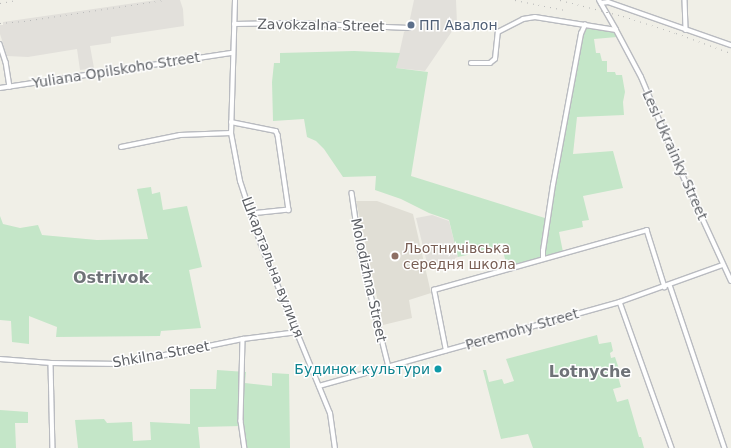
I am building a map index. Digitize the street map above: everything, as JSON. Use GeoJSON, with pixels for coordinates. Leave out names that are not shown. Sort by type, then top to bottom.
{"type":"FeatureCollection","features":[{"type":"Feature","properties":{"kind":"street","name":"Шкартальна вулиця"},"geometry":{"type":"LineString","coordinates":[[235,0],[232,53],[231,133],[240,181],[266,258],[298,332],[330,413],[335,448]]}},
{"type":"Feature","properties":{"kind":"street"},"geometry":{"type":"LineString","coordinates":[[685,0],[686,30]]}},
{"type":"Feature","properties":{"kind":"street"},"geometry":{"type":"LineString","coordinates":[[601,3],[608,2],[731,45]]}},
{"type":"Feature","properties":{"kind":"street","name":"Lesi Ukrainky Street"},"geometry":{"type":"LineString","coordinates":[[601,3],[657,113],[731,281]]}},
{"type":"Feature","properties":{"kind":"street"},"geometry":{"type":"LineString","coordinates":[[471,63],[490,63],[495,59],[498,32],[523,19],[535,16],[616,30]]}},
{"type":"Feature","properties":{"kind":"street","name":"Zavokzalna Street"},"geometry":{"type":"LineString","coordinates":[[234,24],[294,23],[408,28]]}},
{"type":"Feature","properties":{"kind":"street"},"geometry":{"type":"LineString","coordinates":[[543,259],[553,185],[581,34],[585,25]]}},
{"type":"Feature","properties":{"kind":"street"},"geometry":{"type":"LineString","coordinates":[[0,44],[6,62],[10,87]]}},
{"type":"Feature","properties":{"kind":"street","name":"Yuliana Opilskoho Street"},"geometry":{"type":"LineString","coordinates":[[0,88],[232,53]]}},
{"type":"Feature","properties":{"kind":"street"},"geometry":{"type":"LineString","coordinates":[[231,122],[276,131],[278,135],[289,210],[251,214]]}},
{"type":"Feature","properties":{"kind":"street"},"geometry":{"type":"LineString","coordinates":[[121,147],[180,135],[231,133]]}},
{"type":"Feature","properties":{"kind":"street","name":"Molodizhna Street"},"geometry":{"type":"LineString","coordinates":[[352,193],[361,255],[389,367]]}},
{"type":"Feature","properties":{"kind":"street"},"geometry":{"type":"LineString","coordinates":[[446,351],[434,290],[647,230],[665,286]]}},
{"type":"Feature","properties":{"kind":"street","name":"Peremohy Street"},"geometry":{"type":"LineString","coordinates":[[319,386],[620,302],[723,265]]}},
{"type":"Feature","properties":{"kind":"street"},"geometry":{"type":"LineString","coordinates":[[670,285],[725,448]]}},
{"type":"Feature","properties":{"kind":"street"},"geometry":{"type":"LineString","coordinates":[[620,302],[672,448]]}},
{"type":"Feature","properties":{"kind":"street","name":"Shkilna Street"},"geometry":{"type":"LineString","coordinates":[[0,358],[51,363],[121,364],[243,339],[298,332]]}},
{"type":"Feature","properties":{"kind":"street"},"geometry":{"type":"LineString","coordinates":[[243,339],[241,421],[245,448]]}},
{"type":"Feature","properties":{"kind":"street"},"geometry":{"type":"LineString","coordinates":[[51,363],[53,448]]}},
{"type":"Feature","properties":{"kind":"shaded area"},"geometry":{"type":"Polygon","coordinates":[[[156,0],[180,0],[183,9],[184,26],[111,37],[111,43],[90,46],[94,68],[80,70],[77,49],[28,57],[7,56],[0,34],[0,25],[3,25],[3,22],[156,0]]]}},
{"type":"Feature","properties":{"kind":"shaded area"},"geometry":{"type":"Polygon","coordinates":[[[414,0],[456,0],[457,24],[425,71],[396,68],[404,32],[408,28],[414,0]]]}},
{"type":"Feature","properties":{"kind":"shaded area","name":"Льотничівська середня школа"},"geometry":{"type":"Polygon","coordinates":[[[356,201],[377,201],[413,214],[431,293],[409,300],[412,318],[383,325],[356,201]]]}},
{"type":"Feature","properties":{"kind":"shaded area"},"geometry":{"type":"Polygon","coordinates":[[[432,215],[449,221],[458,257],[455,258],[455,261],[428,267],[416,218],[432,215]]]}},
{"type":"Feature","properties":{"kind":"green space"},"geometry":{"type":"Polygon","coordinates":[[[584,27],[612,30],[617,37],[594,39],[596,53],[600,53],[602,61],[607,61],[607,72],[615,72],[616,75],[622,75],[625,92],[623,102],[624,115],[577,117],[573,154],[613,151],[623,188],[583,196],[589,220],[582,221],[583,227],[559,232],[563,252],[507,267],[502,247],[458,257],[449,220],[429,213],[401,199],[375,190],[376,176],[343,177],[324,149],[316,141],[307,137],[304,119],[273,121],[272,82],[274,63],[280,63],[280,53],[354,51],[400,53],[396,68],[428,72],[411,176],[548,219],[581,34],[584,27]]]}},
{"type":"Feature","properties":{"kind":"green space"},"geometry":{"type":"Polygon","coordinates":[[[151,187],[152,194],[160,192],[163,210],[187,206],[202,267],[189,270],[201,328],[161,331],[160,336],[56,337],[57,327],[29,316],[29,344],[12,342],[11,321],[0,320],[0,216],[3,224],[20,228],[38,225],[42,235],[97,240],[148,239],[137,189],[151,187]]]}},
{"type":"Feature","properties":{"kind":"green space"},"geometry":{"type":"Polygon","coordinates":[[[597,335],[599,344],[611,342],[613,351],[610,353],[611,358],[615,357],[620,372],[617,373],[621,387],[613,389],[617,402],[628,399],[639,437],[641,437],[644,448],[533,448],[528,434],[501,439],[483,370],[486,370],[489,382],[502,379],[504,384],[514,381],[506,359],[597,335]]]}},
{"type":"Feature","properties":{"kind":"green space"},"geometry":{"type":"Polygon","coordinates":[[[217,370],[246,372],[245,383],[272,386],[272,373],[289,374],[290,448],[245,448],[242,426],[198,427],[200,448],[78,448],[75,420],[104,419],[107,423],[132,422],[133,441],[151,440],[150,422],[190,424],[190,389],[216,389],[217,370]]]}},
{"type":"Feature","properties":{"kind":"green space"},"geometry":{"type":"Polygon","coordinates":[[[0,410],[28,412],[28,423],[15,423],[16,448],[0,448],[0,410]]]}},
{"type":"Feature","properties":{"kind":"railway"},"geometry":{"type":"LineString","coordinates":[[0,3],[17,0]]}},
{"type":"Feature","properties":{"kind":"railway"},"geometry":{"type":"LineString","coordinates":[[0,23],[24,21],[165,0]]}},
{"type":"Feature","properties":{"kind":"railway"},"geometry":{"type":"LineString","coordinates":[[515,0],[565,10]]}},
{"type":"Feature","properties":{"kind":"railway"},"geometry":{"type":"LineString","coordinates":[[560,0],[623,16],[731,53]]}},
{"type":"Feature","properties":{"kind":"place","name":"ПП Авалон"},"geometry":{"type":"Point","coordinates":[411,25]}},
{"type":"Feature","properties":{"kind":"place","name":"Льотничівська середня школа"},"geometry":{"type":"Point","coordinates":[395,256]}},
{"type":"Feature","properties":{"kind":"place","name":"Будинок культури"},"geometry":{"type":"Point","coordinates":[438,369]}},
{"type":"Feature","properties":{"kind":"district","name":"Ostrivok"},"geometry":{"type":"Point","coordinates":[111,278]}},
{"type":"Feature","properties":{"kind":"district","name":"Lotnyche"},"geometry":{"type":"Point","coordinates":[590,372]}}]}
